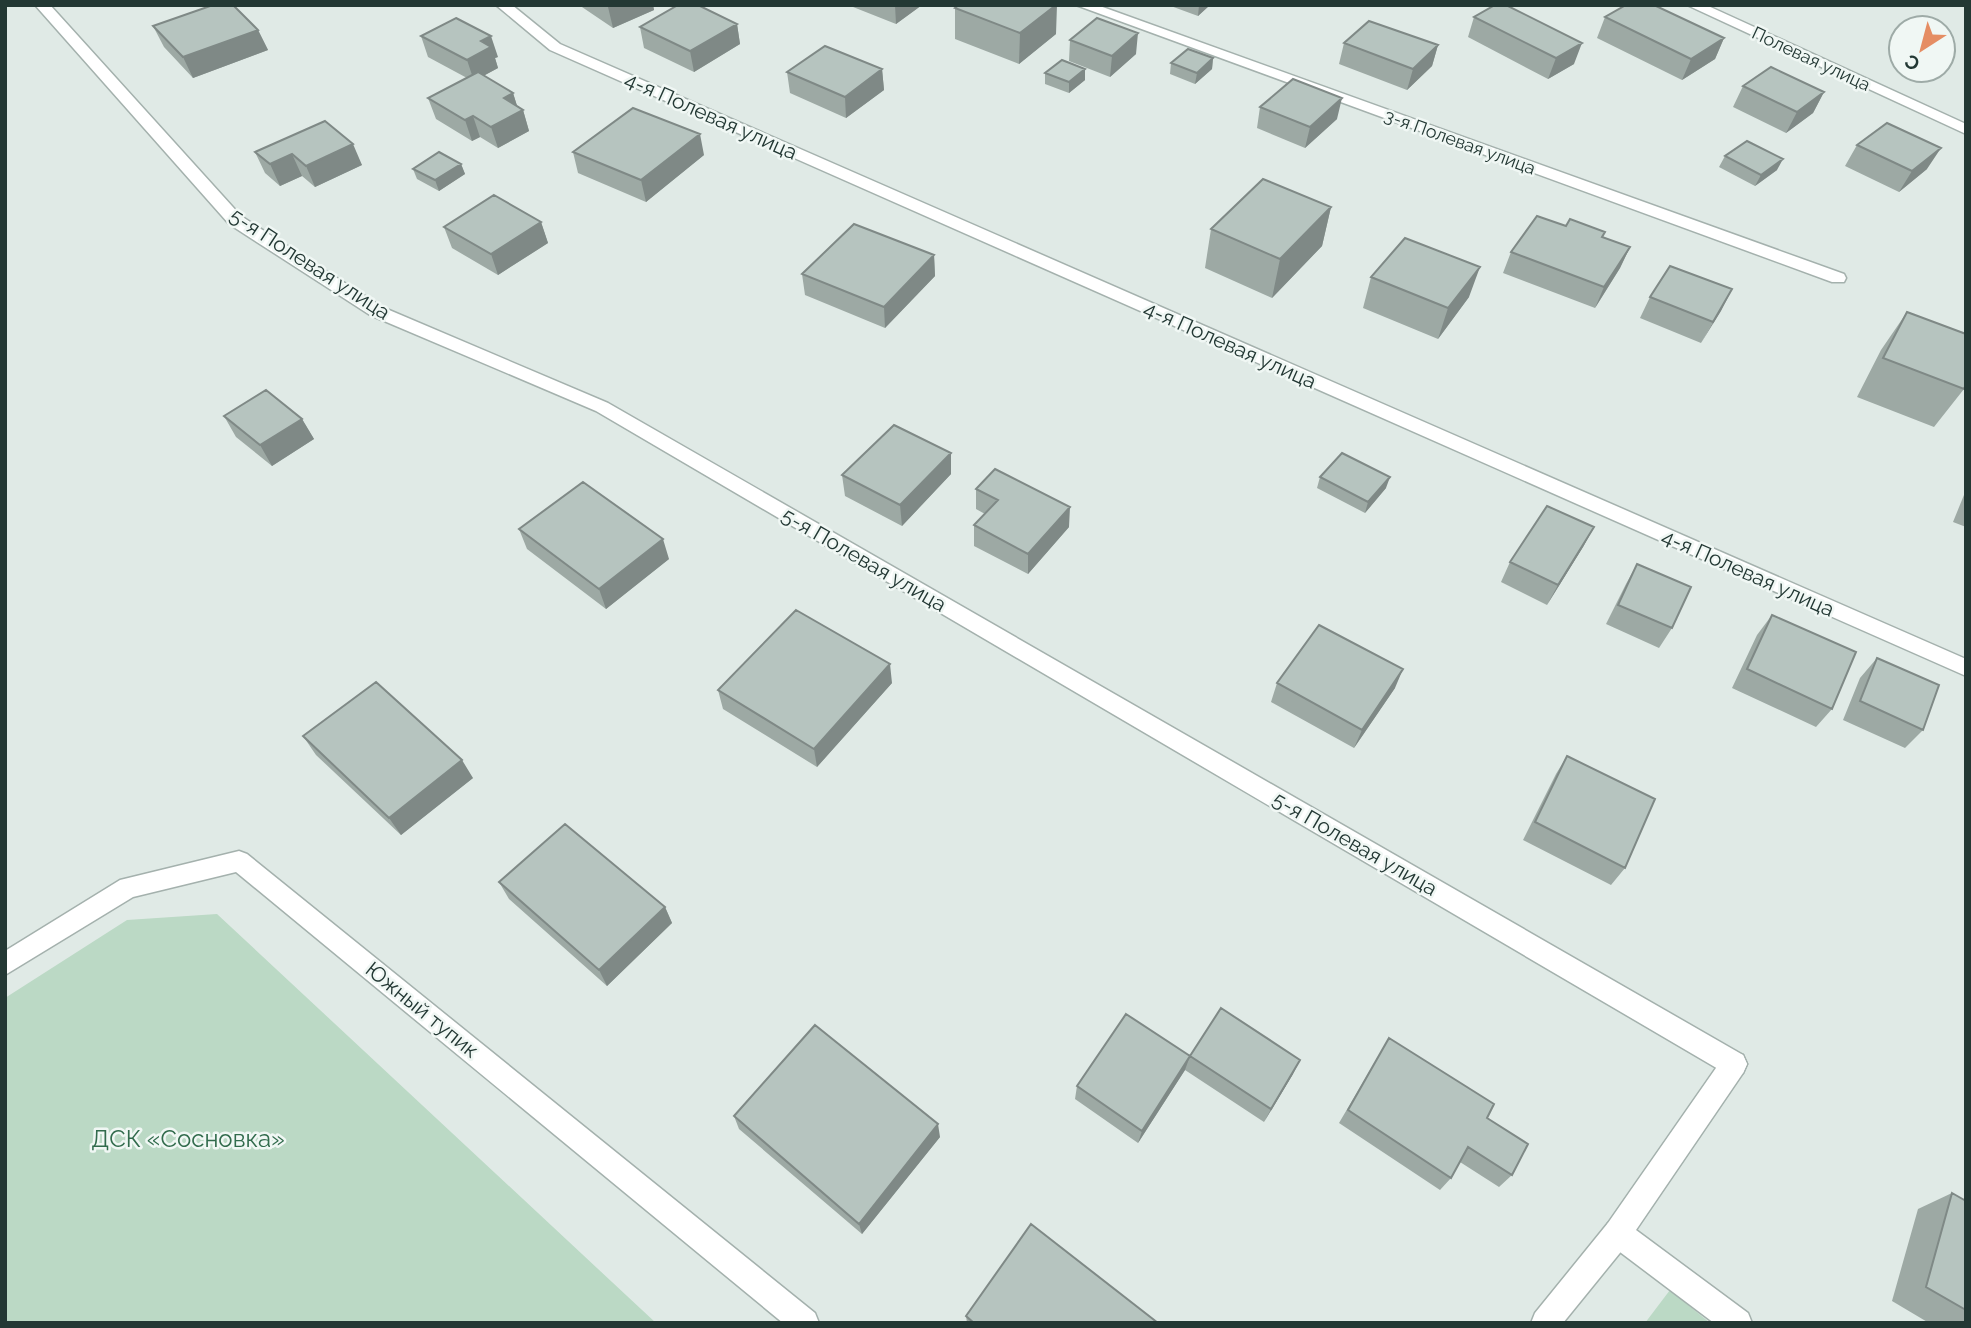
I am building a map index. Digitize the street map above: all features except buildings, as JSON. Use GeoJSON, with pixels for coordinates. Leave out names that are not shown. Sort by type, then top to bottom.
{"type":"FeatureCollection","features":[{"type":"Feature","properties":{"kind":"street","name":"5-я Полевая улица"},"geometry":{"type":"LineString","coordinates":[[42,5],[235,220],[376,311],[602,407],[1734,1064],[1618,1233]]}},
{"type":"Feature","properties":{"kind":"street","name":"4-я Полевая улица"},"geometry":{"type":"LineString","coordinates":[[503,5],[555,47],[1966,668]]}},
{"type":"Feature","properties":{"kind":"street","name":"3-я Полевая улица"},"geometry":{"type":"LineString","coordinates":[[1083,5],[1838,278]]}},
{"type":"Feature","properties":{"kind":"street","name":"Полевая улица"},"geometry":{"type":"LineString","coordinates":[[1694,5],[1966,131]]}},
{"type":"Feature","properties":{"kind":"street","name":"Южный тупик"},"geometry":{"type":"LineString","coordinates":[[5,964],[128,888],[239,861],[805,1323]]}},
{"type":"Feature","properties":{"kind":"street"},"geometry":{"type":"LineString","coordinates":[[1545,1323],[1618,1233],[1738,1323]]}},
{"type":"Feature","properties":{"kind":"green space","name":"ДСК «Сосновка»"},"geometry":{"type":"Polygon","coordinates":[[[217,914],[656,1323],[5,1323],[5,998],[127,920],[217,914]]]}},
{"type":"Feature","properties":{"kind":"green space"},"geometry":{"type":"Polygon","coordinates":[[[1670,1290],[1710,1323],[1645,1323],[1670,1290]]]}}]}
